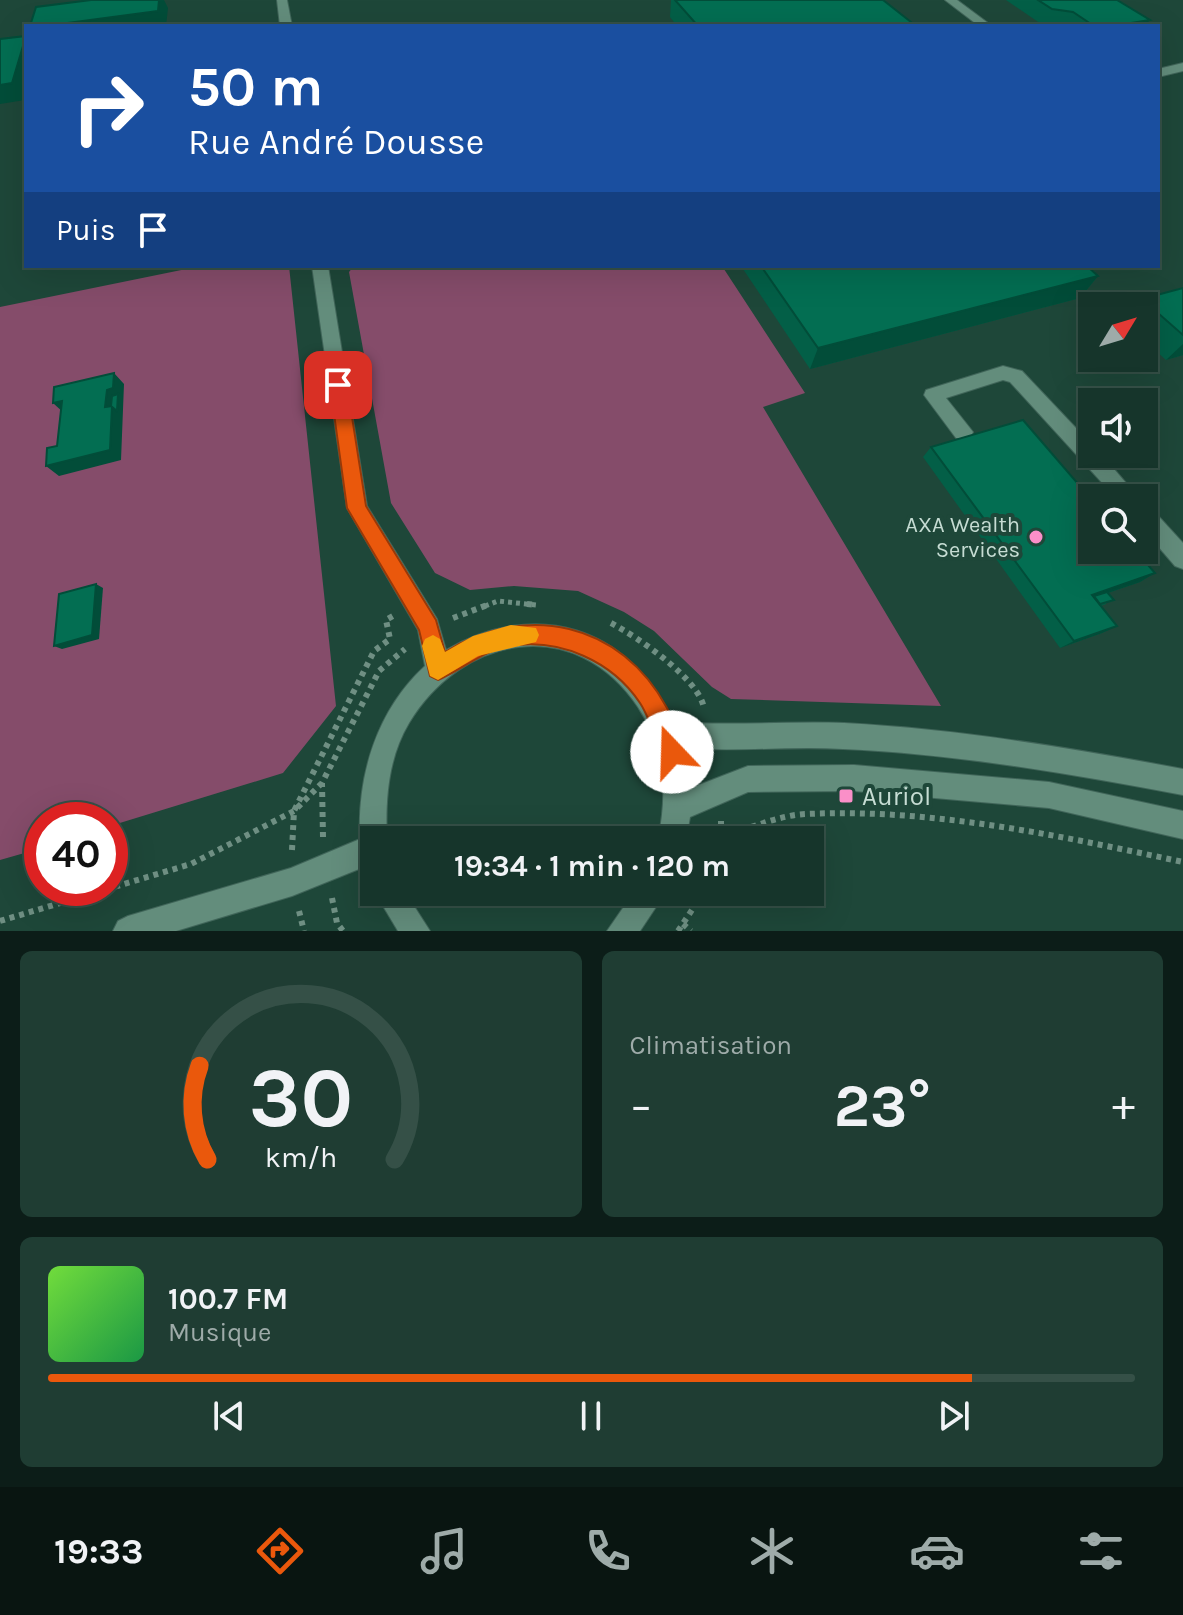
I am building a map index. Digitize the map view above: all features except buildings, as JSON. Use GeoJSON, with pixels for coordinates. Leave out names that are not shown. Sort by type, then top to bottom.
{"type":"FeatureCollection","features":[{"type":"Feature","properties":{"kind":"street"},"geometry":{"type":"LineString","coordinates":[[282,0],[286,24]]}},
{"type":"Feature","properties":{"kind":"street"},"geometry":{"type":"LineString","coordinates":[[950,0],[983,24]]}},
{"type":"Feature","properties":{"kind":"street"},"geometry":{"type":"LineString","coordinates":[[1160,73],[1183,67]]}},
{"type":"Feature","properties":{"kind":"street"},"geometry":{"type":"LineString","coordinates":[[320,268],[357,508],[429,627],[438,669]]}},
{"type":"Feature","properties":{"kind":"street"},"geometry":{"type":"LineString","coordinates":[[963,432],[933,395],[1003,373],[1016,376],[1029,386],[1116,484]]}},
{"type":"Feature","properties":{"kind":"street"},"geometry":{"type":"LineString","coordinates":[[1158,531],[1183,559]]}},
{"type":"Feature","properties":{"kind":"street"},"geometry":{"type":"LineString","coordinates":[[373,826],[372,795],[383,745],[406,702],[438,669],[473,647],[511,635],[549,635],[586,644],[620,664],[647,695],[667,734],[677,770],[678,809],[675,826]]}},
{"type":"Feature","properties":{"kind":"street"},"geometry":{"type":"LineString","coordinates":[[667,734],[707,738],[843,736],[1038,755],[1183,782]]}},
{"type":"Feature","properties":{"kind":"street"},"geometry":{"type":"LineString","coordinates":[[678,809],[716,790],[748,779],[854,778],[1049,795],[1183,825]]}},
{"type":"Feature","properties":{"kind":"street"},"geometry":{"type":"LineString","coordinates":[[128,931],[292,882],[360,854]]}},
{"type":"Feature","properties":{"kind":"street"},"geometry":{"type":"LineString","coordinates":[[398,906],[415,931]]}},
{"type":"Feature","properties":{"kind":"street"},"geometry":{"type":"LineString","coordinates":[[622,931],[641,906]]}},
{"type":"Feature","properties":{"kind":"path"},"geometry":{"type":"LineString","coordinates":[[0,921],[191,864],[294,811],[322,783],[379,671],[429,627],[498,601],[550,606]]}},
{"type":"Feature","properties":{"kind":"path"},"geometry":{"type":"LineString","coordinates":[[304,931],[292,882],[294,811],[374,651],[390,639],[386,620],[415,604]]}},
{"type":"Feature","properties":{"kind":"path"},"geometry":{"type":"LineString","coordinates":[[608,622],[623,627],[703,698],[707,738]]}},
{"type":"Feature","properties":{"kind":"path"},"geometry":{"type":"LineString","coordinates":[[322,783],[327,867],[337,923],[343,931]]}},
{"type":"Feature","properties":{"kind":"path"},"geometry":{"type":"LineString","coordinates":[[759,826],[803,814],[898,816],[1043,832],[1183,862]]}},
{"type":"Feature","properties":{"kind":"path"},"geometry":{"type":"LineString","coordinates":[[691,931],[680,928],[695,906]]}},
{"type":"Feature","properties":{"kind":"shaded area"},"geometry":{"type":"Polygon","coordinates":[[[191,268],[289,268],[336,706],[283,773],[128,820],[128,802],[24,802],[24,853],[0,860],[0,307],[191,268]]]}},
{"type":"Feature","properties":{"kind":"shaded area"},"geometry":{"type":"Polygon","coordinates":[[[352,268],[723,268],[805,393],[763,407],[941,706],[731,699],[712,687],[654,631],[624,612],[578,591],[514,586],[470,590],[435,573],[391,503],[349,272],[352,268]]]}},
{"type":"Feature","properties":{"kind":"slow traffic"},"geometry":{"type":"LineString","coordinates":[[433,646],[438,669],[473,647],[511,635],[528,635]]}},
{"type":"Feature","properties":{"kind":"place","name":"AXA Wealth Services"},"geometry":{"type":"Point","coordinates":[1036,537]}},
{"type":"Feature","properties":{"kind":"place","name":"Auriol"},"geometry":{"type":"Point","coordinates":[846,796]}},
{"type":"Feature","properties":{"kind":"route"},"geometry":{"type":"LineString","coordinates":[[338,385],[357,508],[429,627],[438,669],[473,647],[511,635],[549,635],[586,644],[620,664],[647,695],[667,734],[672,752]]}}]}
